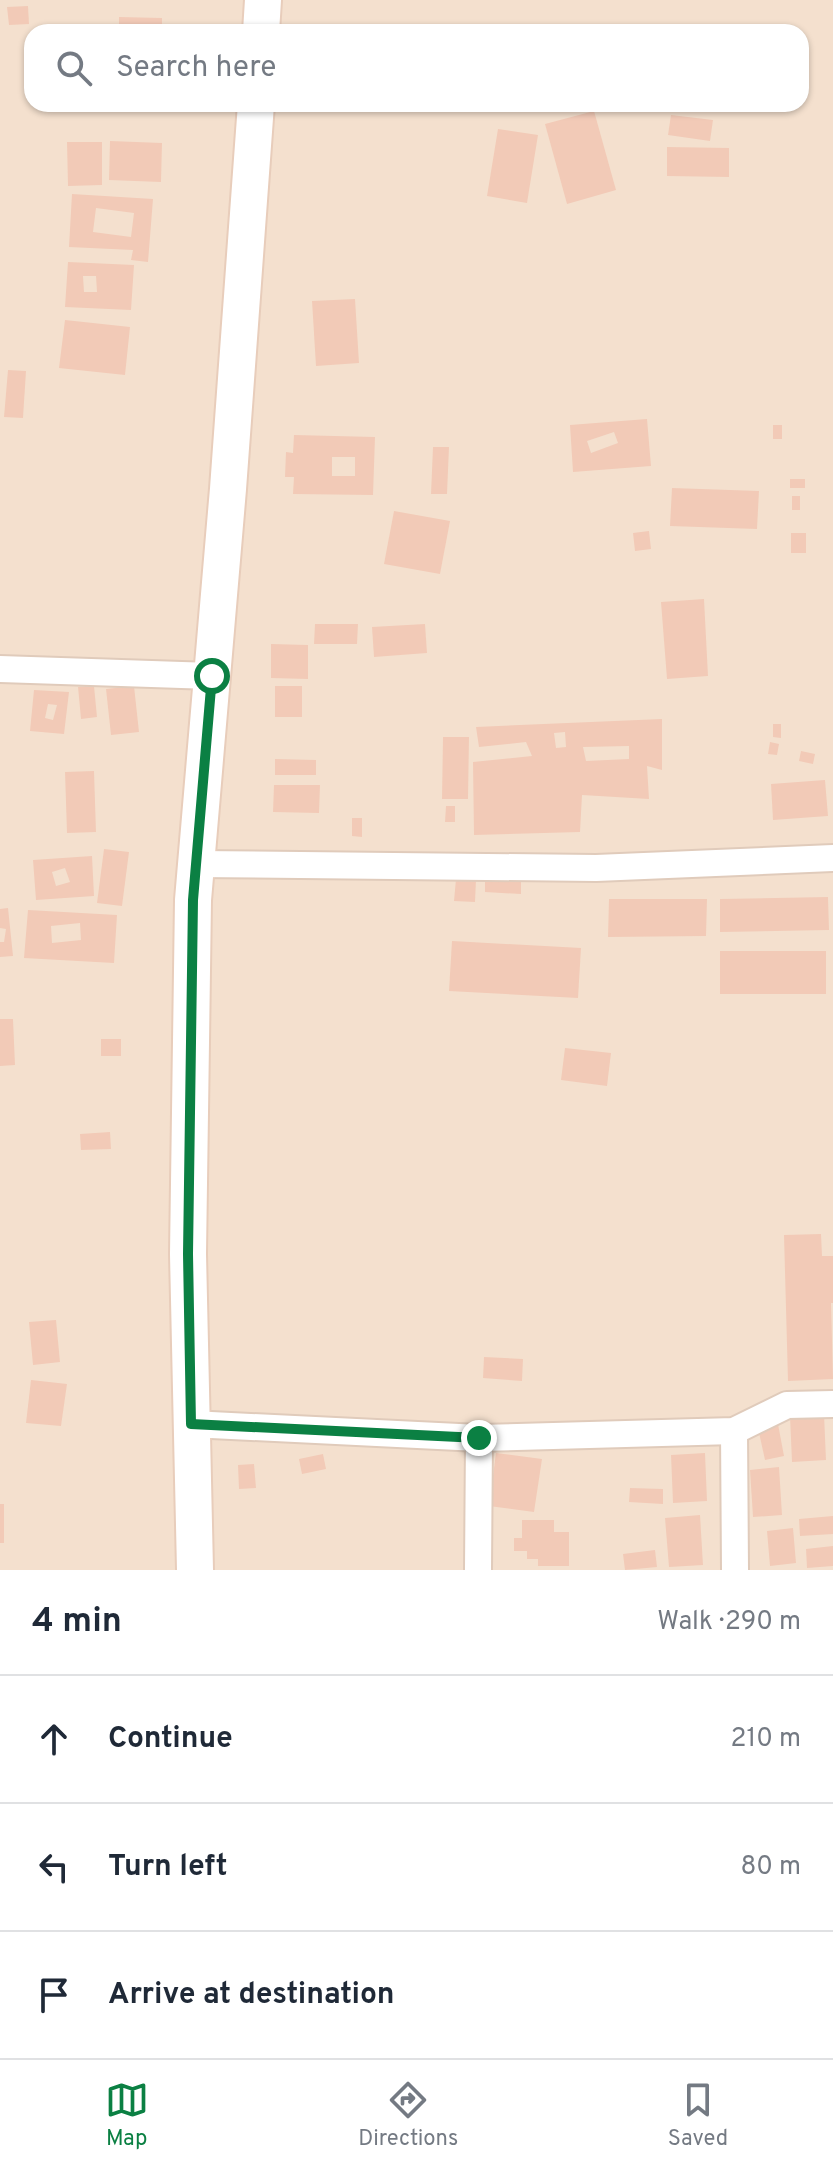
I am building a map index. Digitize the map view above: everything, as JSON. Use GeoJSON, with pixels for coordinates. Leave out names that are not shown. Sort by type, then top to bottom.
{"type":"FeatureCollection","features":[{"type":"Feature","properties":{"kind":"main road"},"geometry":{"type":"LineString","coordinates":[[262,24],[263,0]]}},
{"type":"Feature","properties":{"kind":"main road"},"geometry":{"type":"LineString","coordinates":[[195,1570],[188,1254],[193,916],[255,112]]}},
{"type":"Feature","properties":{"kind":"street"},"geometry":{"type":"LineString","coordinates":[[0,669],[212,676]]}},
{"type":"Feature","properties":{"kind":"street"},"geometry":{"type":"LineString","coordinates":[[196,864],[596,868],[833,858]]}},
{"type":"Feature","properties":{"kind":"street"},"geometry":{"type":"LineString","coordinates":[[191,1424],[479,1438],[734,1431],[787,1405],[833,1404]]}},
{"type":"Feature","properties":{"kind":"street"},"geometry":{"type":"LineString","coordinates":[[734,1431],[735,1570]]}},
{"type":"Feature","properties":{"kind":"street"},"geometry":{"type":"LineString","coordinates":[[478,1570],[479,1438]]}},
{"type":"Feature","properties":{"kind":"shaded area"},"geometry":{"type":"Polygon","coordinates":[[[0,0],[833,0],[833,1570],[0,1570],[0,0]]]}},
{"type":"Feature","properties":{"kind":"building"},"geometry":{"type":"Polygon","coordinates":[[[28,6],[29,24],[9,25],[7,7],[28,6]]]}},
{"type":"Feature","properties":{"kind":"building"},"geometry":{"type":"Polygon","coordinates":[[[119,17],[162,18],[162,24],[119,24],[119,17]]]}},
{"type":"Feature","properties":{"kind":"building"},"geometry":{"type":"Polygon","coordinates":[[[594,112],[616,190],[567,204],[545,124],[594,112]]]}},
{"type":"Feature","properties":{"kind":"building"},"geometry":{"type":"Polygon","coordinates":[[[671,115],[713,120],[710,141],[668,135],[671,115]]]}},
{"type":"Feature","properties":{"kind":"building"},"geometry":{"type":"Polygon","coordinates":[[[498,129],[538,135],[527,203],[487,196],[498,129]]]}},
{"type":"Feature","properties":{"kind":"building"},"geometry":{"type":"Polygon","coordinates":[[[110,141],[162,143],[161,182],[109,180],[110,141]]]}},
{"type":"Feature","properties":{"kind":"building"},"geometry":{"type":"Polygon","coordinates":[[[67,142],[102,142],[102,185],[68,186],[67,142]]]}},
{"type":"Feature","properties":{"kind":"building"},"geometry":{"type":"Polygon","coordinates":[[[667,147],[729,148],[729,177],[667,176],[667,147]]]}},
{"type":"Feature","properties":{"kind":"building"},"geometry":{"type":"Polygon","coordinates":[[[72,194],[153,199],[148,262],[131,260],[133,250],[69,247],[72,194]],[[96,208],[93,232],[131,237],[134,213],[96,208]]]}},
{"type":"Feature","properties":{"kind":"building"},"geometry":{"type":"Polygon","coordinates":[[[68,262],[134,265],[131,310],[65,307],[68,262]],[[83,276],[84,292],[97,292],[96,276],[83,276]]]}},
{"type":"Feature","properties":{"kind":"building"},"geometry":{"type":"Polygon","coordinates":[[[355,299],[359,363],[316,366],[312,301],[355,299]]]}},
{"type":"Feature","properties":{"kind":"building"},"geometry":{"type":"Polygon","coordinates":[[[65,320],[130,327],[125,375],[59,368],[65,320]]]}},
{"type":"Feature","properties":{"kind":"building"},"geometry":{"type":"Polygon","coordinates":[[[8,370],[26,371],[23,418],[4,417],[8,370]]]}},
{"type":"Feature","properties":{"kind":"building"},"geometry":{"type":"Polygon","coordinates":[[[647,419],[651,466],[573,472],[570,425],[647,419]],[[614,432],[587,441],[591,453],[618,443],[614,432]]]}},
{"type":"Feature","properties":{"kind":"building"},"geometry":{"type":"Polygon","coordinates":[[[773,425],[782,425],[782,439],[773,439],[773,425]]]}},
{"type":"Feature","properties":{"kind":"building"},"geometry":{"type":"Polygon","coordinates":[[[294,435],[375,437],[373,495],[293,494],[294,477],[285,477],[286,452],[293,453],[294,435]],[[332,457],[332,476],[355,476],[355,457],[332,457]]]}},
{"type":"Feature","properties":{"kind":"building"},"geometry":{"type":"Polygon","coordinates":[[[433,447],[449,447],[447,494],[431,494],[433,447]]]}},
{"type":"Feature","properties":{"kind":"building"},"geometry":{"type":"Polygon","coordinates":[[[790,479],[805,479],[805,488],[790,488],[790,479]]]}},
{"type":"Feature","properties":{"kind":"building"},"geometry":{"type":"Polygon","coordinates":[[[672,488],[759,491],[757,529],[670,526],[672,488]]]}},
{"type":"Feature","properties":{"kind":"building"},"geometry":{"type":"Polygon","coordinates":[[[792,496],[800,496],[800,510],[792,510],[792,496]]]}},
{"type":"Feature","properties":{"kind":"building"},"geometry":{"type":"Polygon","coordinates":[[[394,511],[450,521],[440,574],[384,564],[394,511]]]}},
{"type":"Feature","properties":{"kind":"building"},"geometry":{"type":"Polygon","coordinates":[[[649,531],[651,549],[635,551],[633,533],[649,531]]]}},
{"type":"Feature","properties":{"kind":"building"},"geometry":{"type":"Polygon","coordinates":[[[791,533],[806,533],[806,553],[791,553],[791,533]]]}},
{"type":"Feature","properties":{"kind":"building"},"geometry":{"type":"Polygon","coordinates":[[[704,599],[708,676],[667,679],[661,602],[704,599]]]}},
{"type":"Feature","properties":{"kind":"building"},"geometry":{"type":"Polygon","coordinates":[[[315,624],[358,624],[357,644],[314,644],[315,624]]]}},
{"type":"Feature","properties":{"kind":"building"},"geometry":{"type":"Polygon","coordinates":[[[425,624],[427,653],[374,657],[372,627],[425,624]]]}},
{"type":"Feature","properties":{"kind":"building"},"geometry":{"type":"Polygon","coordinates":[[[271,644],[308,645],[308,679],[271,678],[271,644]]]}},
{"type":"Feature","properties":{"kind":"building"},"geometry":{"type":"Polygon","coordinates":[[[94,686],[97,717],[81,719],[78,687],[94,686]]]}},
{"type":"Feature","properties":{"kind":"building"},"geometry":{"type":"Polygon","coordinates":[[[134,686],[139,732],[111,735],[106,689],[134,686]]]}},
{"type":"Feature","properties":{"kind":"building"},"geometry":{"type":"Polygon","coordinates":[[[275,686],[302,686],[302,717],[275,717],[275,686]]]}},
{"type":"Feature","properties":{"kind":"building"},"geometry":{"type":"Polygon","coordinates":[[[34,690],[69,692],[64,734],[30,731],[34,690]],[[48,704],[45,718],[53,720],[57,705],[48,704]]]}},
{"type":"Feature","properties":{"kind":"building"},"geometry":{"type":"Polygon","coordinates":[[[662,719],[662,770],[647,766],[649,799],[582,795],[580,832],[474,835],[473,762],[532,756],[526,742],[479,747],[476,727],[662,719]],[[565,732],[554,733],[556,748],[566,747],[565,732]],[[629,746],[583,747],[586,761],[629,759],[629,746]]]}},
{"type":"Feature","properties":{"kind":"building"},"geometry":{"type":"Polygon","coordinates":[[[773,724],[781,724],[781,738],[773,737],[773,724]]]}},
{"type":"Feature","properties":{"kind":"building"},"geometry":{"type":"Polygon","coordinates":[[[443,737],[469,737],[468,799],[442,799],[443,737]]]}},
{"type":"Feature","properties":{"kind":"building"},"geometry":{"type":"Polygon","coordinates":[[[770,742],[779,744],[777,755],[768,754],[770,742]]]}},
{"type":"Feature","properties":{"kind":"building"},"geometry":{"type":"Polygon","coordinates":[[[801,751],[815,754],[813,764],[799,761],[801,751]]]}},
{"type":"Feature","properties":{"kind":"building"},"geometry":{"type":"Polygon","coordinates":[[[275,759],[316,760],[316,775],[275,775],[275,759]]]}},
{"type":"Feature","properties":{"kind":"building"},"geometry":{"type":"Polygon","coordinates":[[[94,771],[96,832],[67,833],[65,772],[94,771]]]}},
{"type":"Feature","properties":{"kind":"building"},"geometry":{"type":"Polygon","coordinates":[[[825,780],[828,816],[773,820],[771,784],[825,780]]]}},
{"type":"Feature","properties":{"kind":"building"},"geometry":{"type":"Polygon","coordinates":[[[274,785],[320,785],[319,813],[273,812],[274,785]]]}},
{"type":"Feature","properties":{"kind":"building"},"geometry":{"type":"Polygon","coordinates":[[[446,806],[455,806],[455,822],[445,822],[446,806]]]}},
{"type":"Feature","properties":{"kind":"building"},"geometry":{"type":"Polygon","coordinates":[[[352,818],[362,818],[362,837],[352,836],[352,818]]]}},
{"type":"Feature","properties":{"kind":"building"},"geometry":{"type":"Polygon","coordinates":[[[104,849],[129,852],[122,906],[97,903],[104,849]]]}},
{"type":"Feature","properties":{"kind":"building"},"geometry":{"type":"Polygon","coordinates":[[[92,856],[94,896],[36,900],[33,860],[92,856]],[[65,868],[52,872],[56,886],[70,882],[65,868]]]}},
{"type":"Feature","properties":{"kind":"building"},"geometry":{"type":"Polygon","coordinates":[[[456,879],[476,880],[475,902],[454,901],[456,879]]]}},
{"type":"Feature","properties":{"kind":"building"},"geometry":{"type":"Polygon","coordinates":[[[485,879],[521,880],[521,894],[485,892],[485,879]]]}},
{"type":"Feature","properties":{"kind":"building"},"geometry":{"type":"Polygon","coordinates":[[[828,897],[829,930],[720,932],[720,899],[828,897]]]}},
{"type":"Feature","properties":{"kind":"building"},"geometry":{"type":"Polygon","coordinates":[[[609,899],[707,899],[706,936],[608,937],[609,899]]]}},
{"type":"Feature","properties":{"kind":"building"},"geometry":{"type":"Polygon","coordinates":[[[8,908],[13,956],[0,957],[0,942],[4,942],[6,929],[0,928],[0,909],[8,908]]]}},
{"type":"Feature","properties":{"kind":"building"},"geometry":{"type":"Polygon","coordinates":[[[28,910],[117,915],[114,963],[24,958],[28,910]],[[80,923],[51,926],[52,943],[81,940],[80,923]]]}},
{"type":"Feature","properties":{"kind":"building"},"geometry":{"type":"Polygon","coordinates":[[[452,941],[581,948],[578,998],[449,991],[452,941]]]}},
{"type":"Feature","properties":{"kind":"building"},"geometry":{"type":"Polygon","coordinates":[[[720,951],[826,951],[826,994],[720,994],[720,951]]]}},
{"type":"Feature","properties":{"kind":"building"},"geometry":{"type":"Polygon","coordinates":[[[0,1019],[13,1019],[15,1065],[0,1066],[0,1019]]]}},
{"type":"Feature","properties":{"kind":"building"},"geometry":{"type":"Polygon","coordinates":[[[101,1039],[121,1039],[121,1056],[101,1056],[101,1039]]]}},
{"type":"Feature","properties":{"kind":"building"},"geometry":{"type":"Polygon","coordinates":[[[565,1048],[611,1053],[607,1086],[561,1080],[565,1048]]]}},
{"type":"Feature","properties":{"kind":"building"},"geometry":{"type":"Polygon","coordinates":[[[110,1132],[111,1149],[81,1150],[80,1134],[110,1132]]]}},
{"type":"Feature","properties":{"kind":"building"},"geometry":{"type":"Polygon","coordinates":[[[821,1234],[822,1256],[833,1256],[833,1379],[788,1381],[784,1235],[821,1234]]]}},
{"type":"Feature","properties":{"kind":"building"},"geometry":{"type":"Polygon","coordinates":[[[56,1320],[60,1362],[33,1365],[29,1322],[56,1320]]]}},
{"type":"Feature","properties":{"kind":"building"},"geometry":{"type":"Polygon","coordinates":[[[484,1357],[523,1359],[522,1381],[483,1378],[484,1357]]]}},
{"type":"Feature","properties":{"kind":"building"},"geometry":{"type":"Polygon","coordinates":[[[31,1380],[67,1384],[61,1426],[26,1423],[31,1380]]]}},
{"type":"Feature","properties":{"kind":"building"},"geometry":{"type":"Polygon","coordinates":[[[824,1414],[826,1460],[792,1462],[790,1416],[824,1414]]]}},
{"type":"Feature","properties":{"kind":"building"},"geometry":{"type":"Polygon","coordinates":[[[778,1424],[784,1456],[765,1460],[758,1428],[778,1424]]]}},
{"type":"Feature","properties":{"kind":"building"},"geometry":{"type":"Polygon","coordinates":[[[496,1453],[542,1459],[534,1512],[489,1506],[496,1453]]]}},
{"type":"Feature","properties":{"kind":"building"},"geometry":{"type":"Polygon","coordinates":[[[705,1453],[707,1501],[673,1503],[671,1455],[705,1453]]]}},
{"type":"Feature","properties":{"kind":"building"},"geometry":{"type":"Polygon","coordinates":[[[323,1454],[326,1469],[302,1474],[299,1459],[323,1454]]]}},
{"type":"Feature","properties":{"kind":"building"},"geometry":{"type":"Polygon","coordinates":[[[254,1464],[256,1488],[239,1489],[238,1465],[254,1464]]]}},
{"type":"Feature","properties":{"kind":"building"},"geometry":{"type":"Polygon","coordinates":[[[779,1467],[782,1515],[753,1517],[750,1470],[779,1467]]]}},
{"type":"Feature","properties":{"kind":"building"},"geometry":{"type":"Polygon","coordinates":[[[630,1488],[663,1489],[663,1504],[629,1502],[630,1488]]]}},
{"type":"Feature","properties":{"kind":"building"},"geometry":{"type":"Polygon","coordinates":[[[0,1504],[4,1504],[4,1543],[0,1543],[0,1504]]]}},
{"type":"Feature","properties":{"kind":"building"},"geometry":{"type":"Polygon","coordinates":[[[700,1515],[703,1565],[669,1567],[665,1518],[700,1515]]]}},
{"type":"Feature","properties":{"kind":"building"},"geometry":{"type":"Polygon","coordinates":[[[833,1516],[833,1534],[800,1536],[799,1519],[833,1516]]]}},
{"type":"Feature","properties":{"kind":"building"},"geometry":{"type":"Polygon","coordinates":[[[522,1520],[554,1520],[554,1532],[569,1532],[569,1566],[538,1566],[538,1559],[527,1559],[527,1551],[514,1551],[514,1538],[522,1538],[522,1520]]]}},
{"type":"Feature","properties":{"kind":"building"},"geometry":{"type":"Polygon","coordinates":[[[793,1528],[796,1563],[770,1566],[767,1531],[793,1528]]]}},
{"type":"Feature","properties":{"kind":"building"},"geometry":{"type":"Polygon","coordinates":[[[833,1546],[833,1566],[807,1568],[806,1549],[833,1546]]]}},
{"type":"Feature","properties":{"kind":"building"},"geometry":{"type":"Polygon","coordinates":[[[655,1550],[657,1567],[625,1570],[623,1554],[655,1550]]]}},
{"type":"Feature","properties":{"kind":"route"},"geometry":{"type":"LineString","coordinates":[[212,676],[193,900],[188,1254],[191,1424],[479,1438]]}}]}
